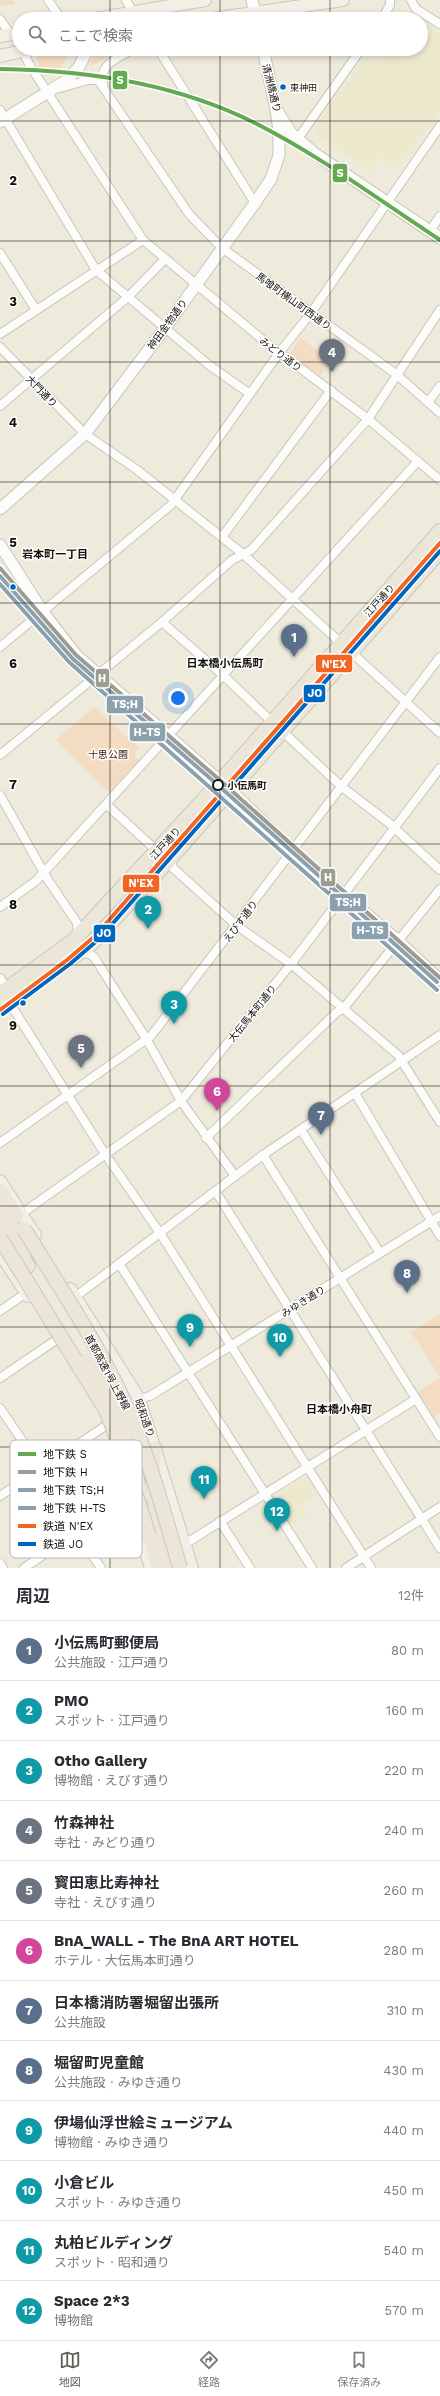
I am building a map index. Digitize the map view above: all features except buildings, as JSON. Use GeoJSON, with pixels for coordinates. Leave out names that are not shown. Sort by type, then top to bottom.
{"type":"FeatureCollection","features":[{"type":"Feature","properties":{"kind":"highway","name":"江戸通り"},"geometry":{"type":"LineString","coordinates":[[77,947],[158,851],[225,786],[277,727],[346,647],[440,531]]}},
{"type":"Feature","properties":{"kind":"highway","name":"江戸通り"},"geometry":{"type":"LineString","coordinates":[[346,647],[440,551]]}},
{"type":"Feature","properties":{"kind":"highway","name":"江戸通り"},"geometry":{"type":"LineString","coordinates":[[3,995],[77,947],[171,858],[225,786]]}},
{"type":"Feature","properties":{"kind":"highway","name":"首都高速1号上野線"},"geometry":{"type":"LineString","coordinates":[[0,1191],[78,1315],[128,1409],[139,1440]]}},
{"type":"Feature","properties":{"kind":"highway"},"geometry":{"type":"LineString","coordinates":[[0,1208],[18,1235],[58,1271]]}},
{"type":"Feature","properties":{"kind":"highway","name":"首都高速1号上野線"},"geometry":{"type":"LineString","coordinates":[[1,1230],[106,1410],[118,1440]]}},
{"type":"Feature","properties":{"kind":"highway"},"geometry":{"type":"LineString","coordinates":[[1,1230],[28,1266],[101,1380],[122,1420],[128,1440]]}},
{"type":"Feature","properties":{"kind":"highway"},"geometry":{"type":"LineString","coordinates":[[1,1230],[26,1293]]}},
{"type":"Feature","properties":{"kind":"highway","name":"首都高速1号上野線"},"geometry":{"type":"LineString","coordinates":[[142,1447],[154,1480],[180,1568]]}},
{"type":"Feature","properties":{"kind":"highway"},"geometry":{"type":"LineString","coordinates":[[155,1534],[152,1483],[156,1449]]}},
{"type":"Feature","properties":{"kind":"highway"},"geometry":{"type":"LineString","coordinates":[[142,1487],[155,1534],[171,1568]]}},
{"type":"Feature","properties":{"kind":"highway","name":"首都高速1号上野線"},"geometry":{"type":"LineString","coordinates":[[142,1501],[155,1534],[151,1567]]}},
{"type":"Feature","properties":{"kind":"main road"},"geometry":{"type":"LineString","coordinates":[[133,12],[205,0]]}},
{"type":"Feature","properties":{"kind":"main road"},"geometry":{"type":"LineString","coordinates":[[277,12],[343,0]]}},
{"type":"Feature","properties":{"kind":"main road"},"geometry":{"type":"LineString","coordinates":[[0,56],[12,53]]}},
{"type":"Feature","properties":{"kind":"main road","name":"昭和通り"},"geometry":{"type":"LineString","coordinates":[[0,1181],[139,1399],[156,1449],[192,1568]]}},
{"type":"Feature","properties":{"kind":"main road"},"geometry":{"type":"LineString","coordinates":[[0,1253],[92,1396],[106,1426],[111,1440]]}},
{"type":"Feature","properties":{"kind":"main road"},"geometry":{"type":"LineString","coordinates":[[142,1538],[151,1567]]}},
{"type":"Feature","properties":{"kind":"street"},"geometry":{"type":"LineString","coordinates":[[48,0],[56,12]]}},
{"type":"Feature","properties":{"kind":"street"},"geometry":{"type":"LineString","coordinates":[[126,0],[133,12]]}},
{"type":"Feature","properties":{"kind":"street"},"geometry":{"type":"LineString","coordinates":[[252,0],[254,12]]}},
{"type":"Feature","properties":{"kind":"street"},"geometry":{"type":"LineString","coordinates":[[386,12],[390,5],[390,0]]}},
{"type":"Feature","properties":{"kind":"street"},"geometry":{"type":"LineString","coordinates":[[411,0],[416,9],[421,12]]}},
{"type":"Feature","properties":{"kind":"street"},"geometry":{"type":"LineString","coordinates":[[428,16],[440,24]]}},
{"type":"Feature","properties":{"kind":"street"},"geometry":{"type":"LineString","coordinates":[[0,19],[10,34]]}},
{"type":"Feature","properties":{"kind":"street","name":"みどり通り"},"geometry":{"type":"LineString","coordinates":[[28,56],[29,64],[143,240],[194,285],[279,353],[331,390],[368,419],[440,480]]}},
{"type":"Feature","properties":{"kind":"street"},"geometry":{"type":"LineString","coordinates":[[84,56],[73,75],[48,92],[2,117],[96,270],[209,365],[250,394]]}},
{"type":"Feature","properties":{"kind":"street"},"geometry":{"type":"LineString","coordinates":[[103,84],[101,76],[104,67],[122,56]]}},
{"type":"Feature","properties":{"kind":"street"},"geometry":{"type":"LineString","coordinates":[[162,56],[255,203]]}},
{"type":"Feature","properties":{"kind":"street","name":"清洲橋通り"},"geometry":{"type":"LineString","coordinates":[[264,56],[276,110],[283,124],[297,140],[440,238]]}},
{"type":"Feature","properties":{"kind":"street"},"geometry":{"type":"LineString","coordinates":[[297,140],[356,56]]}},
{"type":"Feature","properties":{"kind":"street"},"geometry":{"type":"LineString","coordinates":[[48,92],[93,79],[103,84]]}},
{"type":"Feature","properties":{"kind":"street","name":"馬喰町横山町西通り"},"geometry":{"type":"LineString","coordinates":[[103,84],[189,214],[222,248],[396,374],[440,413]]}},
{"type":"Feature","properties":{"kind":"street","name":"神田金物通り"},"geometry":{"type":"LineString","coordinates":[[0,509],[85,434],[165,328],[194,285],[255,203],[271,179],[279,155],[279,131],[276,110]]}},
{"type":"Feature","properties":{"kind":"street"},"geometry":{"type":"LineString","coordinates":[[0,647],[175,500],[279,353],[311,313],[440,126]]}},
{"type":"Feature","properties":{"kind":"street"},"geometry":{"type":"LineString","coordinates":[[430,231],[440,216]]}},
{"type":"Feature","properties":{"kind":"street"},"geometry":{"type":"LineString","coordinates":[[0,334],[143,240]]}},
{"type":"Feature","properties":{"kind":"street"},"geometry":{"type":"LineString","coordinates":[[0,253],[36,310]]}},
{"type":"Feature","properties":{"kind":"street"},"geometry":{"type":"LineString","coordinates":[[0,406],[128,297],[165,259]]}},
{"type":"Feature","properties":{"kind":"street"},"geometry":{"type":"LineString","coordinates":[[0,755],[162,622],[232,560],[251,550],[368,419],[396,374],[440,310]]}},
{"type":"Feature","properties":{"kind":"street","name":"大門通り"},"geometry":{"type":"LineString","coordinates":[[0,347],[85,434],[136,469],[243,554],[440,733]]}},
{"type":"Feature","properties":{"kind":"street"},"geometry":{"type":"LineString","coordinates":[[428,402],[440,386]]}},
{"type":"Feature","properties":{"kind":"street"},"geometry":{"type":"LineString","coordinates":[[222,537],[331,390]]}},
{"type":"Feature","properties":{"kind":"street"},"geometry":{"type":"LineString","coordinates":[[0,907],[36,881],[45,872],[418,461]]}},
{"type":"Feature","properties":{"kind":"street"},"geometry":{"type":"LineString","coordinates":[[0,545],[43,612],[76,655],[225,786],[292,851],[398,941],[440,980]]}},
{"type":"Feature","properties":{"kind":"street"},"geometry":{"type":"LineString","coordinates":[[162,622],[223,675],[342,787],[394,829],[440,870]]}},
{"type":"Feature","properties":{"kind":"street","name":"えびす通り"},"geometry":{"type":"LineString","coordinates":[[0,1143],[147,1040],[440,657]]}},
{"type":"Feature","properties":{"kind":"street","name":"大伝馬本町通り"},"geometry":{"type":"LineString","coordinates":[[21,1214],[181,1101],[291,964],[440,768]]}},
{"type":"Feature","properties":{"kind":"street"},"geometry":{"type":"LineString","coordinates":[[0,795],[45,872],[48,880],[77,923],[77,947],[94,957],[147,1040],[181,1101],[206,1138],[235,1176]]}},
{"type":"Feature","properties":{"kind":"street"},"geometry":{"type":"LineString","coordinates":[[107,805],[158,851]]}},
{"type":"Feature","properties":{"kind":"street"},"geometry":{"type":"LineString","coordinates":[[171,858],[173,868],[236,925],[291,964],[403,1060],[439,1117]]}},
{"type":"Feature","properties":{"kind":"street"},"geometry":{"type":"LineString","coordinates":[[206,1138],[337,1012],[343,1009],[440,889]]}},
{"type":"Feature","properties":{"kind":"street"},"geometry":{"type":"LineString","coordinates":[[3,995],[105,1154],[160,1233],[371,1568]]}},
{"type":"Feature","properties":{"kind":"street"},"geometry":{"type":"LineString","coordinates":[[74,1297],[120,1265],[263,1155],[440,1035]]}},
{"type":"Feature","properties":{"kind":"street"},"geometry":{"type":"LineString","coordinates":[[355,1093],[440,1236]]}},
{"type":"Feature","properties":{"kind":"street"},"geometry":{"type":"LineString","coordinates":[[301,1130],[380,1253]]}},
{"type":"Feature","properties":{"kind":"street"},"geometry":{"type":"LineString","coordinates":[[263,1155],[440,1437]]}},
{"type":"Feature","properties":{"kind":"street"},"geometry":{"type":"LineString","coordinates":[[216,1192],[440,1548]]}},
{"type":"Feature","properties":{"kind":"street","name":"みゆき通り"},"geometry":{"type":"LineString","coordinates":[[84,1440],[106,1426],[139,1399],[150,1396],[440,1216]]}},
{"type":"Feature","properties":{"kind":"street"},"geometry":{"type":"LineString","coordinates":[[120,1265],[312,1568]]}},
{"type":"Feature","properties":{"kind":"street"},"geometry":{"type":"LineString","coordinates":[[0,1311],[26,1293]]}},
{"type":"Feature","properties":{"kind":"street"},"geometry":{"type":"LineString","coordinates":[[0,1378],[56,1340]]}},
{"type":"Feature","properties":{"kind":"street"},"geometry":{"type":"LineString","coordinates":[[185,1544],[416,1398]]}},
{"type":"Feature","properties":{"kind":"street"},"geometry":{"type":"LineString","coordinates":[[0,1408],[22,1440]]}},
{"type":"Feature","properties":{"kind":"street","name":"みゆき通り"},"geometry":{"type":"LineString","coordinates":[[0,1496],[10,1489]]}},
{"type":"Feature","properties":{"kind":"street"},"geometry":{"type":"LineString","coordinates":[[346,1568],[440,1507]]}},
{"type":"Feature","properties":{"kind":"street"},"geometry":{"type":"LineString","coordinates":[[220,1522],[250,1568]]}},
{"type":"Feature","properties":{"kind":"street"},"geometry":{"type":"LineString","coordinates":[[24,1568],[39,1558]]}},
{"type":"Feature","properties":{"kind":"street"},"geometry":{"type":"LineString","coordinates":[[94,1558],[101,1568]]}},
{"type":"Feature","properties":{"kind":"street"},"geometry":{"type":"LineString","coordinates":[[0,1563],[3,1568]]}},
{"type":"Feature","properties":{"kind":"shaded area"},"geometry":{"type":"Polygon","coordinates":[[[428,26],[440,33],[440,111],[399,169],[382,157],[370,172],[317,135],[314,130],[365,56],[369,56],[380,63],[385,56],[428,56],[428,26]]]}},
{"type":"Feature","properties":{"kind":"shaded area"},"geometry":{"type":"Polygon","coordinates":[[[303,1478],[308,1478],[318,1495],[302,1505],[308,1514],[291,1525],[274,1499],[276,1495],[303,1478]]]}},
{"type":"Feature","properties":{"kind":"green space"},"geometry":{"type":"Polygon","coordinates":[[[0,0],[12,0],[15,4],[1,6],[0,0]]]}},
{"type":"Feature","properties":{"kind":"green space"},"geometry":{"type":"Polygon","coordinates":[[[37,56],[68,56],[54,74],[46,75],[38,64],[37,56]]]}},
{"type":"Feature","properties":{"kind":"green space"},"geometry":{"type":"Polygon","coordinates":[[[94,56],[109,56],[89,67],[94,56]]]}},
{"type":"Feature","properties":{"kind":"green space"},"geometry":{"type":"Polygon","coordinates":[[[300,338],[332,360],[320,376],[289,354],[300,338]]]}},
{"type":"Feature","properties":{"kind":"green space","name":"十思公園"},"geometry":{"type":"Polygon","coordinates":[[[94,707],[139,748],[134,755],[140,760],[109,792],[56,740],[94,707]]]}},
{"type":"Feature","properties":{"kind":"green space"},"geometry":{"type":"Polygon","coordinates":[[[440,1314],[440,1377],[411,1332],[440,1314]]]}},
{"type":"Feature","properties":{"kind":"green space"},"geometry":{"type":"Polygon","coordinates":[[[440,1378],[440,1413],[434,1417],[418,1392],[440,1378]]]}},
{"type":"Feature","properties":{"kind":"metro line","name":"S"},"geometry":{"type":"LineString","coordinates":[[0,69],[65,72],[97,76],[162,89],[224,109],[253,122],[325,163],[440,240]]}},
{"type":"Feature","properties":{"kind":"metro line","name":"H"},"geometry":{"type":"LineString","coordinates":[[0,568],[76,655],[222,782],[440,978]]}},
{"type":"Feature","properties":{"kind":"metro line","name":"TS;H"},"geometry":{"type":"LineString","coordinates":[[0,576],[73,659],[219,786],[437,982]]}},
{"type":"Feature","properties":{"kind":"metro line","name":"H-TS"},"geometry":{"type":"LineString","coordinates":[[0,584],[69,662],[437,990]]}},
{"type":"Feature","properties":{"kind":"rail line","name":"N'EX"},"geometry":{"type":"LineString","coordinates":[[0,1010],[67,960],[95,936],[440,543]]}},
{"type":"Feature","properties":{"kind":"rail line","name":"JO"},"geometry":{"type":"LineString","coordinates":[[3,1014],[70,964],[99,939],[440,551]]}},
{"type":"Feature","properties":{"kind":"place","name":"東神田"},"geometry":{"type":"Point","coordinates":[283,87]}},
{"type":"Feature","properties":{"kind":"place","name":"竹森神社"},"geometry":{"type":"Point","coordinates":[332,372]}},
{"type":"Feature","properties":{"kind":"place","name":"小伝馬町郵便局"},"geometry":{"type":"Point","coordinates":[294,657]}},
{"type":"Feature","properties":{"kind":"place","name":"小伝馬町"},"geometry":{"type":"Point","coordinates":[218,785]}},
{"type":"Feature","properties":{"kind":"place","name":"PMO"},"geometry":{"type":"Point","coordinates":[148,929]}},
{"type":"Feature","properties":{"kind":"place","name":"Otho Gallery"},"geometry":{"type":"Point","coordinates":[174,1024]}},
{"type":"Feature","properties":{"kind":"place","name":"寳田恵比寿神社"},"geometry":{"type":"Point","coordinates":[81,1068]}},
{"type":"Feature","properties":{"kind":"place","name":"BnA_WALL - The BnA ART HOTEL"},"geometry":{"type":"Point","coordinates":[217,1111]}},
{"type":"Feature","properties":{"kind":"place","name":"日本橋消防署堀留出張所"},"geometry":{"type":"Point","coordinates":[321,1135]}},
{"type":"Feature","properties":{"kind":"place","name":"堀留町児童館"},"geometry":{"type":"Point","coordinates":[407,1293]}},
{"type":"Feature","properties":{"kind":"place","name":"伊場仙浮世絵ミュージアム"},"geometry":{"type":"Point","coordinates":[190,1347]}},
{"type":"Feature","properties":{"kind":"place","name":"小倉ビル"},"geometry":{"type":"Point","coordinates":[280,1357]}},
{"type":"Feature","properties":{"kind":"place","name":"丸柏ビルディング"},"geometry":{"type":"Point","coordinates":[204,1499]}},
{"type":"Feature","properties":{"kind":"place","name":"Space 2*3"},"geometry":{"type":"Point","coordinates":[277,1531]}},
{"type":"Feature","properties":{"kind":"district","name":"岩本町一丁目"},"geometry":{"type":"Point","coordinates":[55,554]}},
{"type":"Feature","properties":{"kind":"district","name":"日本橋小伝馬町"},"geometry":{"type":"Point","coordinates":[225,663]}},
{"type":"Feature","properties":{"kind":"district","name":"日本橋小舟町"},"geometry":{"type":"Point","coordinates":[339,1409]}}]}
